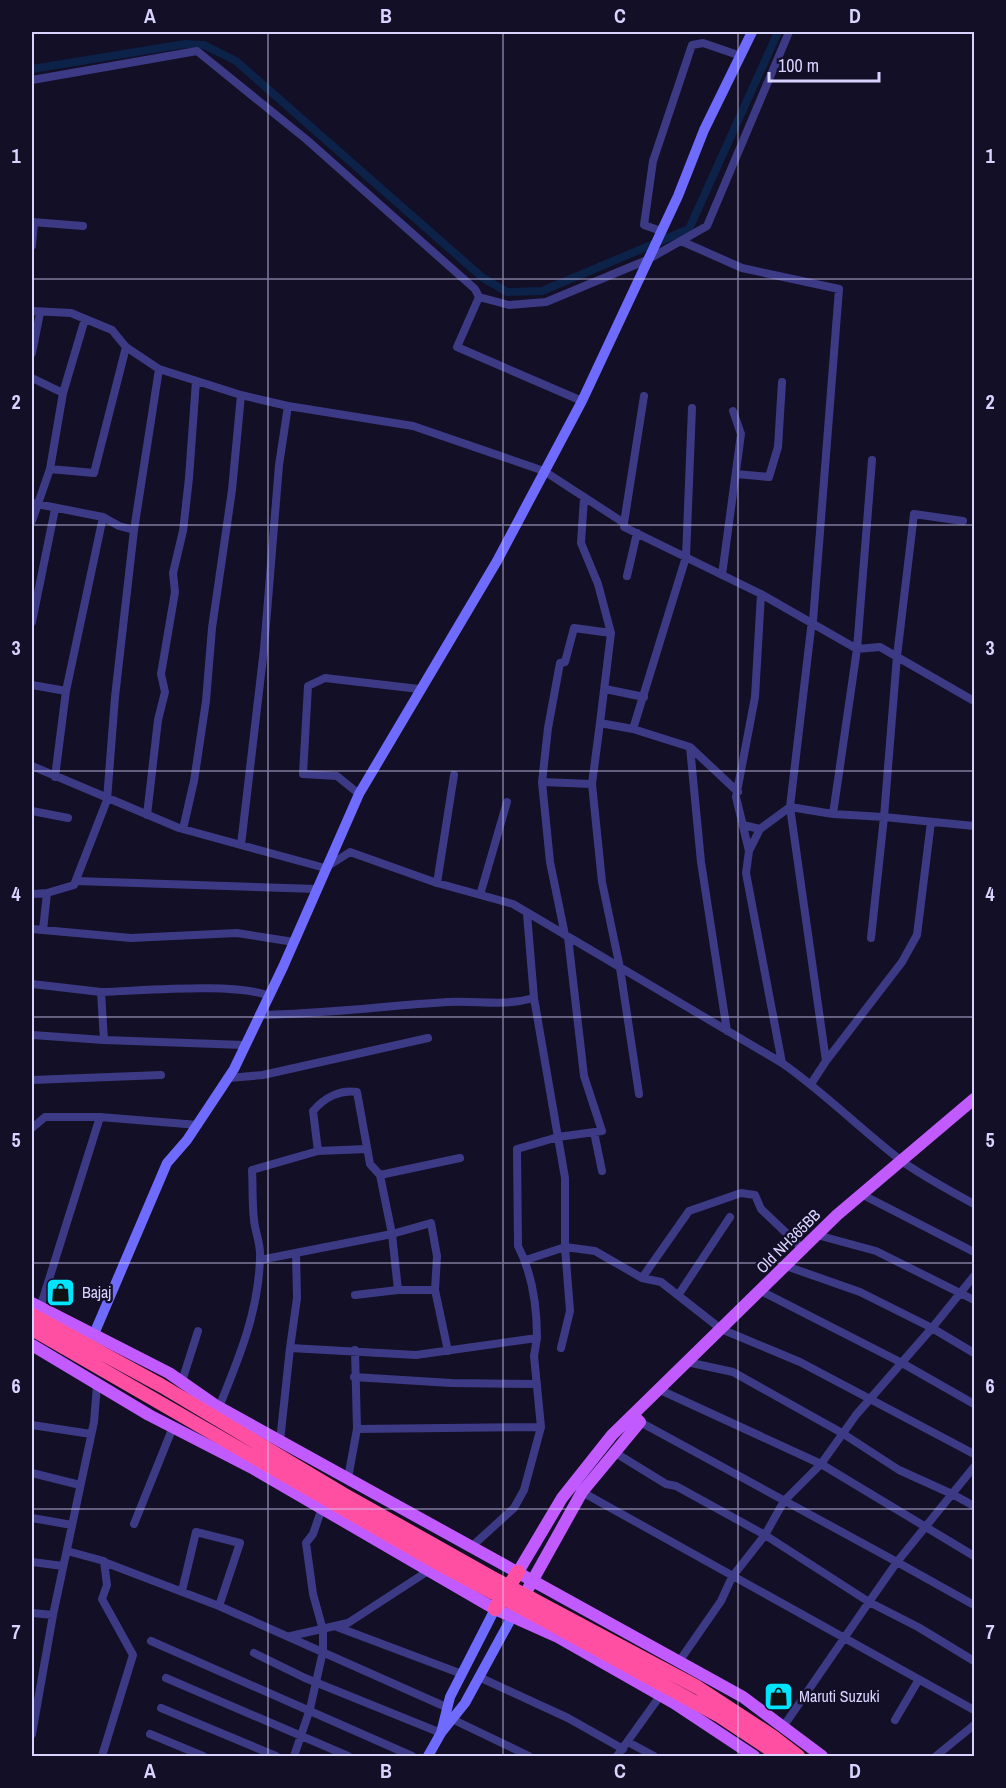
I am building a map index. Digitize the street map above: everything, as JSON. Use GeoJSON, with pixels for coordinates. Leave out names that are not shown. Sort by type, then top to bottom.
{"type":"FeatureCollection","features":[{"type":"Feature","properties":{"kind":"highway"},"geometry":{"type":"LineString","coordinates":[[34,1309],[129,1376],[156,1399],[434,1561],[495,1587]]}},
{"type":"Feature","properties":{"kind":"highway"},"geometry":{"type":"LineString","coordinates":[[32,1329],[129,1376],[162,1386],[495,1587],[697,1687],[772,1736],[798,1756]]}},
{"type":"Feature","properties":{"kind":"highway"},"geometry":{"type":"LineString","coordinates":[[495,1609],[518,1572]]}},
{"type":"Feature","properties":{"kind":"highway"},"geometry":{"type":"LineString","coordinates":[[529,1605],[718,1715],[780,1756]]}},
{"type":"Feature","properties":{"kind":"main road","name":"Old NH365BB"},"geometry":{"type":"LineString","coordinates":[[512,1617],[582,1492],[614,1452],[658,1389],[817,1235],[975,1099]]}},
{"type":"Feature","properties":{"kind":"main road"},"geometry":{"type":"LineString","coordinates":[[34,1309],[94,1334],[140,1357],[182,1381],[219,1407],[470,1548],[518,1572],[678,1663],[743,1697],[822,1756]]}},
{"type":"Feature","properties":{"kind":"main road"},"geometry":{"type":"LineString","coordinates":[[32,1345],[149,1415],[322,1508],[495,1609],[558,1637],[660,1696],[754,1756]]}},
{"type":"Feature","properties":{"kind":"main road","name":"Old NH365BB"},"geometry":{"type":"LineString","coordinates":[[518,1572],[562,1498],[586,1465],[637,1419]]}},
{"type":"Feature","properties":{"kind":"street"},"geometry":{"type":"LineString","coordinates":[[94,1334],[167,1163],[198,1125],[229,1078],[294,942],[359,794],[497,561],[582,401],[678,196],[704,130],[752,32]]}},
{"type":"Feature","properties":{"kind":"street"},"geometry":{"type":"LineString","coordinates":[[479,297],[509,304],[546,302],[647,260],[707,226],[789,32]]}},
{"type":"Feature","properties":{"kind":"street"},"geometry":{"type":"LineString","coordinates":[[661,231],[644,225],[653,161],[692,45],[704,43],[741,56]]}},
{"type":"Feature","properties":{"kind":"street"},"geometry":{"type":"LineString","coordinates":[[32,80],[196,51],[307,140],[475,289],[479,297]]}},
{"type":"Feature","properties":{"kind":"street"},"geometry":{"type":"LineString","coordinates":[[32,246],[33,222],[83,226]]}},
{"type":"Feature","properties":{"kind":"street"},"geometry":{"type":"LineString","coordinates":[[681,241],[741,268],[839,289],[812,621],[790,807],[826,1062]]}},
{"type":"Feature","properties":{"kind":"street"},"geometry":{"type":"LineString","coordinates":[[479,297],[457,347],[582,401]]}},
{"type":"Feature","properties":{"kind":"street"},"geometry":{"type":"LineString","coordinates":[[32,353],[36,312],[71,313],[112,330],[126,346],[159,369],[241,395],[288,406],[413,426],[544,471],[624,523]]}},
{"type":"Feature","properties":{"kind":"street"},"geometry":{"type":"LineString","coordinates":[[32,521],[34,504],[50,469],[63,393],[85,319]]}},
{"type":"Feature","properties":{"kind":"street"},"geometry":{"type":"LineString","coordinates":[[50,469],[94,473],[126,346]]}},
{"type":"Feature","properties":{"kind":"street"},"geometry":{"type":"LineString","coordinates":[[32,894],[69,888],[76,881],[107,800],[115,697],[126,624],[135,530],[159,369]]}},
{"type":"Feature","properties":{"kind":"street"},"geometry":{"type":"LineString","coordinates":[[32,378],[63,393]]}},
{"type":"Feature","properties":{"kind":"street"},"geometry":{"type":"LineString","coordinates":[[147,815],[158,720],[165,692],[161,674],[175,592],[173,573],[183,531],[196,381]]}},
{"type":"Feature","properties":{"kind":"street"},"geometry":{"type":"LineString","coordinates":[[736,474],[770,477],[778,447],[782,382]]}},
{"type":"Feature","properties":{"kind":"street"},"geometry":{"type":"LineString","coordinates":[[183,829],[194,781],[206,701],[212,628],[232,490],[241,395]]}},
{"type":"Feature","properties":{"kind":"street"},"geometry":{"type":"LineString","coordinates":[[644,396],[624,527],[761,594],[812,621],[857,649],[880,647],[975,701]]}},
{"type":"Feature","properties":{"kind":"street"},"geometry":{"type":"LineString","coordinates":[[241,845],[264,649],[279,465],[288,406]]}},
{"type":"Feature","properties":{"kind":"street"},"geometry":{"type":"LineString","coordinates":[[633,729],[686,557],[692,408]]}},
{"type":"Feature","properties":{"kind":"street"},"geometry":{"type":"LineString","coordinates":[[722,575],[741,434],[733,411]]}},
{"type":"Feature","properties":{"kind":"street"},"geometry":{"type":"LineString","coordinates":[[833,814],[857,649],[872,460]]}},
{"type":"Feature","properties":{"kind":"street"},"geometry":{"type":"LineString","coordinates":[[584,498],[581,543],[598,584],[612,633],[591,784],[602,882],[620,968],[639,1094]]}},
{"type":"Feature","properties":{"kind":"street"},"geometry":{"type":"LineString","coordinates":[[34,504],[103,517],[119,526],[135,530]]}},
{"type":"Feature","properties":{"kind":"street"},"geometry":{"type":"LineString","coordinates":[[32,621],[55,509]]}},
{"type":"Feature","properties":{"kind":"street"},"geometry":{"type":"LineString","coordinates":[[870,938],[884,817],[897,656],[914,514],[963,521]]}},
{"type":"Feature","properties":{"kind":"street"},"geometry":{"type":"LineString","coordinates":[[55,777],[66,692],[103,517]]}},
{"type":"Feature","properties":{"kind":"street"},"geometry":{"type":"LineString","coordinates":[[627,576],[637,533]]}},
{"type":"Feature","properties":{"kind":"street"},"geometry":{"type":"LineString","coordinates":[[749,851],[736,797],[755,697],[761,594]]}},
{"type":"Feature","properties":{"kind":"street"},"geometry":{"type":"LineString","coordinates":[[470,1548],[514,1508],[524,1490],[541,1427],[534,1356],[537,1338],[537,1307],[526,1260],[518,1246],[517,1149],[558,1137],[602,1131],[584,1076],[566,936],[550,862],[542,782],[548,728],[560,663],[565,662],[574,628],[612,633]]}},
{"type":"Feature","properties":{"kind":"street"},"geometry":{"type":"LineString","coordinates":[[359,794],[337,776],[303,774],[308,686],[325,678],[420,688]]}},
{"type":"Feature","properties":{"kind":"street"},"geometry":{"type":"LineString","coordinates":[[32,685],[66,692]]}},
{"type":"Feature","properties":{"kind":"street"},"geometry":{"type":"LineString","coordinates":[[605,689],[644,697]]}},
{"type":"Feature","properties":{"kind":"street"},"geometry":{"type":"LineString","coordinates":[[600,723],[633,729],[690,747],[738,792]]}},
{"type":"Feature","properties":{"kind":"street"},"geometry":{"type":"LineString","coordinates":[[690,747],[701,862],[727,1031]]}},
{"type":"Feature","properties":{"kind":"street"},"geometry":{"type":"LineString","coordinates":[[32,766],[107,800],[183,829],[326,868],[350,852],[436,883],[513,904],[782,1063],[812,1084],[902,1161],[938,1185],[975,1204]]}},
{"type":"Feature","properties":{"kind":"street"},"geometry":{"type":"LineString","coordinates":[[436,883],[454,775]]}},
{"type":"Feature","properties":{"kind":"street"},"geometry":{"type":"LineString","coordinates":[[542,782],[591,784]]}},
{"type":"Feature","properties":{"kind":"street"},"geometry":{"type":"LineString","coordinates":[[480,895],[507,802]]}},
{"type":"Feature","properties":{"kind":"street"},"geometry":{"type":"LineString","coordinates":[[782,1063],[746,873],[749,851],[760,829],[790,807],[833,814],[975,826]]}},
{"type":"Feature","properties":{"kind":"street"},"geometry":{"type":"LineString","coordinates":[[32,811],[68,818]]}},
{"type":"Feature","properties":{"kind":"street"},"geometry":{"type":"LineString","coordinates":[[812,1084],[902,962],[917,935],[931,822]]}},
{"type":"Feature","properties":{"kind":"street"},"geometry":{"type":"LineString","coordinates":[[743,825],[760,829]]}},
{"type":"Feature","properties":{"kind":"street"},"geometry":{"type":"LineString","coordinates":[[76,881],[317,889]]}},
{"type":"Feature","properties":{"kind":"street"},"geometry":{"type":"LineString","coordinates":[[43,930],[47,893]]}},
{"type":"Feature","properties":{"kind":"street"},"geometry":{"type":"LineString","coordinates":[[527,914],[534,998],[565,1178],[565,1247],[570,1311],[561,1348]]}},
{"type":"Feature","properties":{"kind":"street"},"geometry":{"type":"LineString","coordinates":[[32,930],[131,938],[237,933],[294,942]]}},
{"type":"Feature","properties":{"kind":"street"},"geometry":{"type":"LineString","coordinates":[[32,984],[101,992],[224,990],[261,993],[269,996]]}},
{"type":"Feature","properties":{"kind":"street"},"geometry":{"type":"LineString","coordinates":[[101,992],[104,1040]]}},
{"type":"Feature","properties":{"kind":"street"},"geometry":{"type":"LineString","coordinates":[[259,1015],[383,1009],[449,1002],[511,1004],[534,998]]}},
{"type":"Feature","properties":{"kind":"street"},"geometry":{"type":"LineString","coordinates":[[32,1035],[244,1045]]}},
{"type":"Feature","properties":{"kind":"street"},"geometry":{"type":"LineString","coordinates":[[229,1078],[263,1075],[428,1038]]}},
{"type":"Feature","properties":{"kind":"street"},"geometry":{"type":"LineString","coordinates":[[32,1080],[161,1075]]}},
{"type":"Feature","properties":{"kind":"street"},"geometry":{"type":"LineString","coordinates":[[318,1151],[313,1111],[323,1101],[347,1090],[357,1092],[370,1164],[380,1175],[392,1234],[398,1290]]}},
{"type":"Feature","properties":{"kind":"street"},"geometry":{"type":"LineString","coordinates":[[32,1128],[45,1117],[100,1117],[198,1125]]}},
{"type":"Feature","properties":{"kind":"street"},"geometry":{"type":"LineString","coordinates":[[34,1309],[100,1117]]}},
{"type":"Feature","properties":{"kind":"street"},"geometry":{"type":"LineString","coordinates":[[594,1132],[602,1171]]}},
{"type":"Feature","properties":{"kind":"street"},"geometry":{"type":"LineString","coordinates":[[219,1407],[240,1355],[254,1311],[260,1260],[254,1220],[252,1170],[318,1151],[367,1149]]}},
{"type":"Feature","properties":{"kind":"street"},"geometry":{"type":"LineString","coordinates":[[380,1175],[460,1158]]}},
{"type":"Feature","properties":{"kind":"street"},"geometry":{"type":"LineString","coordinates":[[642,1278],[689,1211],[741,1193],[755,1195],[761,1209],[804,1250]]}},
{"type":"Feature","properties":{"kind":"street"},"geometry":{"type":"LineString","coordinates":[[863,1195],[975,1252]]}},
{"type":"Feature","properties":{"kind":"street"},"geometry":{"type":"LineString","coordinates":[[679,1294],[730,1217]]}},
{"type":"Feature","properties":{"kind":"street"},"geometry":{"type":"LineString","coordinates":[[260,1260],[392,1234],[431,1223],[437,1256],[435,1290],[448,1351]]}},
{"type":"Feature","properties":{"kind":"street"},"geometry":{"type":"LineString","coordinates":[[817,1235],[876,1251],[975,1300]]}},
{"type":"Feature","properties":{"kind":"street"},"geometry":{"type":"LineString","coordinates":[[526,1260],[565,1247],[595,1251],[642,1278],[661,1282],[721,1329],[800,1362],[871,1398],[954,1445],[975,1454]]}},
{"type":"Feature","properties":{"kind":"street"},"geometry":{"type":"LineString","coordinates":[[280,1441],[297,1298],[296,1253]]}},
{"type":"Feature","properties":{"kind":"street"},"geometry":{"type":"LineString","coordinates":[[786,1266],[860,1292],[932,1328],[975,1353]]}},
{"type":"Feature","properties":{"kind":"street"},"geometry":{"type":"LineString","coordinates":[[678,1663],[721,1601],[732,1577],[765,1535],[784,1501],[820,1464],[842,1433],[975,1276]]}},
{"type":"Feature","properties":{"kind":"street"},"geometry":{"type":"LineString","coordinates":[[355,1295],[398,1290],[435,1290]]}},
{"type":"Feature","properties":{"kind":"street"},"geometry":{"type":"LineString","coordinates":[[761,1291],[902,1363],[975,1404]]}},
{"type":"Feature","properties":{"kind":"street"},"geometry":{"type":"LineString","coordinates":[[182,1381],[198,1331]]}},
{"type":"Feature","properties":{"kind":"street"},"geometry":{"type":"LineString","coordinates":[[290,1348],[416,1355],[537,1338]]}},
{"type":"Feature","properties":{"kind":"street"},"geometry":{"type":"LineString","coordinates":[[348,1478],[357,1429],[355,1350]]}},
{"type":"Feature","properties":{"kind":"street"},"geometry":{"type":"LineString","coordinates":[[687,1362],[733,1372],[842,1433],[899,1470],[975,1506]]}},
{"type":"Feature","properties":{"kind":"street"},"geometry":{"type":"LineString","coordinates":[[354,1377],[451,1383],[537,1384]]}},
{"type":"Feature","properties":{"kind":"street"},"geometry":{"type":"LineString","coordinates":[[32,1734],[53,1615],[97,1407],[97,1385]]}},
{"type":"Feature","properties":{"kind":"street"},"geometry":{"type":"LineString","coordinates":[[658,1389],[820,1464],[975,1556]]}},
{"type":"Feature","properties":{"kind":"street"},"geometry":{"type":"LineString","coordinates":[[637,1419],[975,1605]]}},
{"type":"Feature","properties":{"kind":"street"},"geometry":{"type":"LineString","coordinates":[[32,1425],[91,1434]]}},
{"type":"Feature","properties":{"kind":"street"},"geometry":{"type":"LineString","coordinates":[[134,1524],[173,1427]]}},
{"type":"Feature","properties":{"kind":"street"},"geometry":{"type":"LineString","coordinates":[[357,1429],[541,1427]]}},
{"type":"Feature","properties":{"kind":"street"},"geometry":{"type":"LineString","coordinates":[[614,1452],[666,1484],[676,1486],[765,1535],[869,1602],[975,1660]]}},
{"type":"Feature","properties":{"kind":"street"},"geometry":{"type":"LineString","coordinates":[[783,1727],[897,1562],[975,1467]]}},
{"type":"Feature","properties":{"kind":"street"},"geometry":{"type":"LineString","coordinates":[[32,1473],[80,1485]]}},
{"type":"Feature","properties":{"kind":"street"},"geometry":{"type":"LineString","coordinates":[[582,1492],[842,1639],[975,1710]]}},
{"type":"Feature","properties":{"kind":"street"},"geometry":{"type":"LineString","coordinates":[[294,1756],[310,1709],[323,1651],[323,1630],[313,1594],[306,1543],[313,1534],[322,1508]]}},
{"type":"Feature","properties":{"kind":"street"},"geometry":{"type":"LineString","coordinates":[[32,1518],[72,1525]]}},
{"type":"Feature","properties":{"kind":"street"},"geometry":{"type":"LineString","coordinates":[[182,1591],[196,1532],[240,1543],[219,1606]]}},
{"type":"Feature","properties":{"kind":"street"},"geometry":{"type":"LineString","coordinates":[[67,1551],[127,1570],[219,1606],[446,1707]]}},
{"type":"Feature","properties":{"kind":"street"},"geometry":{"type":"LineString","coordinates":[[102,1756],[133,1655],[102,1599],[106,1585],[104,1562]]}},
{"type":"Feature","properties":{"kind":"street"},"geometry":{"type":"LineString","coordinates":[[32,1563],[63,1566]]}},
{"type":"Feature","properties":{"kind":"street"},"geometry":{"type":"LineString","coordinates":[[290,1637],[348,1623],[428,1570]]}},
{"type":"Feature","properties":{"kind":"street"},"geometry":{"type":"LineString","coordinates":[[441,1733],[446,1707],[495,1609]]}},
{"type":"Feature","properties":{"kind":"street"},"geometry":{"type":"LineString","coordinates":[[32,1613],[53,1615]]}},
{"type":"Feature","properties":{"kind":"street"},"geometry":{"type":"LineString","coordinates":[[428,1756],[441,1733],[454,1720],[512,1617]]}},
{"type":"Feature","properties":{"kind":"street"},"geometry":{"type":"LineString","coordinates":[[336,1626],[462,1674]]}},
{"type":"Feature","properties":{"kind":"street"},"geometry":{"type":"LineString","coordinates":[[151,1641],[310,1709],[412,1756]]}},
{"type":"Feature","properties":{"kind":"street"},"geometry":{"type":"LineString","coordinates":[[254,1653],[316,1682],[441,1733]]}},
{"type":"Feature","properties":{"kind":"street"},"geometry":{"type":"LineString","coordinates":[[32,1674],[42,1675]]}},
{"type":"Feature","properties":{"kind":"street"},"geometry":{"type":"LineString","coordinates":[[479,1677],[568,1718],[623,1749]]}},
{"type":"Feature","properties":{"kind":"street"},"geometry":{"type":"LineString","coordinates":[[166,1678],[348,1756]]}},
{"type":"Feature","properties":{"kind":"street"},"geometry":{"type":"LineString","coordinates":[[894,1720],[918,1681]]}},
{"type":"Feature","properties":{"kind":"street"},"geometry":{"type":"LineString","coordinates":[[617,1756],[660,1696]]}},
{"type":"Feature","properties":{"kind":"street"},"geometry":{"type":"LineString","coordinates":[[161,1708],[276,1756]]}},
{"type":"Feature","properties":{"kind":"street"},"geometry":{"type":"LineString","coordinates":[[454,1720],[529,1756]]}},
{"type":"Feature","properties":{"kind":"street"},"geometry":{"type":"LineString","coordinates":[[936,1756],[975,1725]]}},
{"type":"Feature","properties":{"kind":"street"},"geometry":{"type":"LineString","coordinates":[[150,1734],[203,1756]]}},
{"type":"Feature","properties":{"kind":"street"},"geometry":{"type":"LineString","coordinates":[[628,1742],[654,1756]]}},
{"type":"Feature","properties":{"kind":"waterway"},"geometry":{"type":"LineString","coordinates":[[32,69],[185,44],[204,45],[236,61],[483,278],[507,292],[542,291],[689,229],[778,32]]}},
{"type":"Feature","properties":{"kind":"place","name":"Bajaj"},"geometry":{"type":"Point","coordinates":[61,1292]}},
{"type":"Feature","properties":{"kind":"place","name":"Maruti Suzuki"},"geometry":{"type":"Point","coordinates":[778,1696]}}]}
